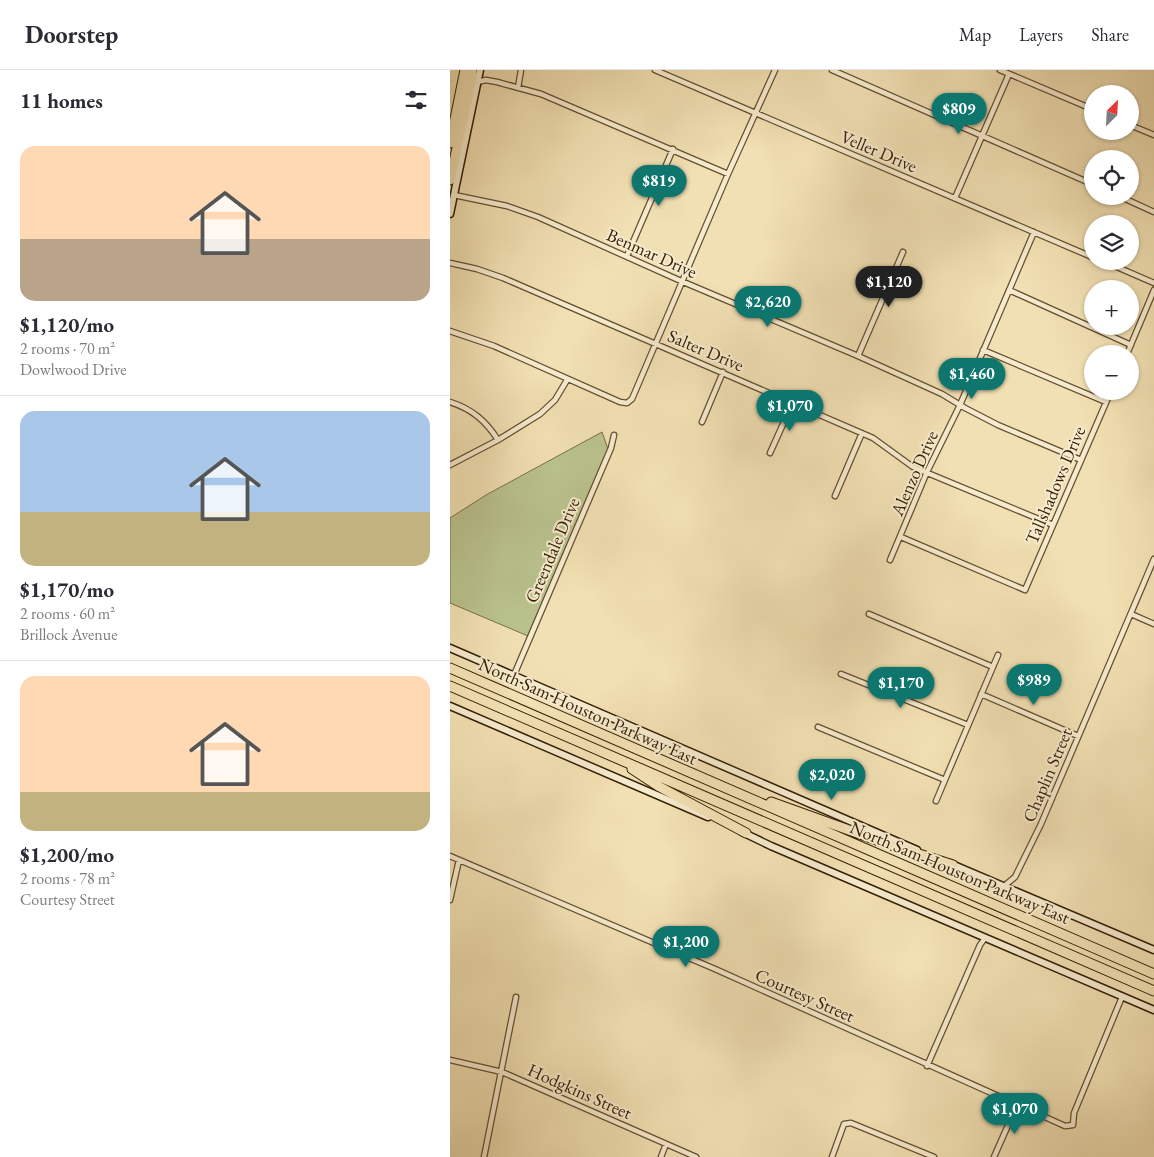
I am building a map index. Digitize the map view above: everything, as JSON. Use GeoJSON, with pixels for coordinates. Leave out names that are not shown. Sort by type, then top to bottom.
{"type":"FeatureCollection","features":[{"type":"Feature","properties":{"kind":"highway"},"geometry":{"type":"LineString","coordinates":[[450,143],[465,70]]}},
{"type":"Feature","properties":{"kind":"highway"},"geometry":{"type":"LineString","coordinates":[[451,176],[472,70]]}},
{"type":"Feature","properties":{"kind":"highway","name":"North Sam Houston Parkway East"},"geometry":{"type":"LineString","coordinates":[[451,669],[1154,974]]}},
{"type":"Feature","properties":{"kind":"highway","name":"North Sam Houston Parkway East"},"geometry":{"type":"LineString","coordinates":[[450,686],[1154,991]]}},
{"type":"Feature","properties":{"kind":"highway"},"geometry":{"type":"LineString","coordinates":[[616,741],[791,810],[953,865]]}},
{"type":"Feature","properties":{"kind":"highway"},"geometry":{"type":"LineString","coordinates":[[608,754],[658,786],[746,833]]}},
{"type":"Feature","properties":{"kind":"main road"},"geometry":{"type":"LineString","coordinates":[[450,214],[480,70]]}},
{"type":"Feature","properties":{"kind":"main road","name":"North Sam Houston Parkway East"},"geometry":{"type":"LineString","coordinates":[[450,649],[1154,950]]}},
{"type":"Feature","properties":{"kind":"main road"},"geometry":{"type":"LineString","coordinates":[[450,706],[746,833],[770,846],[1154,1010]]}},
{"type":"Feature","properties":{"kind":"street"},"geometry":{"type":"LineString","coordinates":[[518,88],[522,70]]}},
{"type":"Feature","properties":{"kind":"street","name":"Veller Drive"},"geometry":{"type":"LineString","coordinates":[[655,70],[1084,254]]}},
{"type":"Feature","properties":{"kind":"street"},"geometry":{"type":"LineString","coordinates":[[450,331],[494,346],[620,402],[627,403],[632,399],[654,343],[775,70]]}},
{"type":"Feature","properties":{"kind":"street"},"geometry":{"type":"LineString","coordinates":[[832,70],[1084,180]]}},
{"type":"Feature","properties":{"kind":"street"},"geometry":{"type":"LineString","coordinates":[[1000,70],[1084,106]]}},
{"type":"Feature","properties":{"kind":"street"},"geometry":{"type":"LineString","coordinates":[[955,198],[1010,74]]}},
{"type":"Feature","properties":{"kind":"street"},"geometry":{"type":"LineString","coordinates":[[477,82],[486,80],[541,94],[728,174]]}},
{"type":"Feature","properties":{"kind":"street"},"geometry":{"type":"LineString","coordinates":[[1139,129],[1154,135]]}},
{"type":"Feature","properties":{"kind":"street"},"geometry":{"type":"LineString","coordinates":[[627,256],[673,149]]}},
{"type":"Feature","properties":{"kind":"street","name":"Benmar Drive"},"geometry":{"type":"LineString","coordinates":[[454,195],[491,202],[522,211],[858,356],[942,394],[998,425],[1081,460]]}},
{"type":"Feature","properties":{"kind":"street"},"geometry":{"type":"LineString","coordinates":[[1139,205],[1154,212]]}},
{"type":"Feature","properties":{"kind":"street","name":"Alenzo Drive"},"geometry":{"type":"LineString","coordinates":[[890,560],[928,472],[960,405],[1034,232]]}},
{"type":"Feature","properties":{"kind":"street"},"geometry":{"type":"LineString","coordinates":[[858,356],[903,252]]}},
{"type":"Feature","properties":{"kind":"street","name":"Salter Drive"},"geometry":{"type":"LineString","coordinates":[[450,263],[477,269],[503,278],[793,402],[881,442],[906,462],[1053,525]]}},
{"type":"Feature","properties":{"kind":"street"},"geometry":{"type":"LineString","coordinates":[[1124,270],[1154,283]]}},
{"type":"Feature","properties":{"kind":"street"},"geometry":{"type":"LineString","coordinates":[[1009,290],[1131,345],[1154,290]]}},
{"type":"Feature","properties":{"kind":"street"},"geometry":{"type":"LineString","coordinates":[[983,350],[1106,402]]}},
{"type":"Feature","properties":{"kind":"street"},"geometry":{"type":"LineString","coordinates":[[702,422],[723,372]]}},
{"type":"Feature","properties":{"kind":"street"},"geometry":{"type":"LineString","coordinates":[[450,465],[498,440],[546,410],[558,396],[567,380]]}},
{"type":"Feature","properties":{"kind":"street"},"geometry":{"type":"LineString","coordinates":[[450,402],[465,407],[477,414],[498,440]]}},
{"type":"Feature","properties":{"kind":"street"},"geometry":{"type":"LineString","coordinates":[[770,453],[793,402]]}},
{"type":"Feature","properties":{"kind":"street","name":"Tallshadows Drive"},"geometry":{"type":"LineString","coordinates":[[901,537],[1025,590],[1106,402]]}},
{"type":"Feature","properties":{"kind":"street"},"geometry":{"type":"LineString","coordinates":[[835,496],[862,433]]}},
{"type":"Feature","properties":{"kind":"street","name":"Greendale Drive"},"geometry":{"type":"LineString","coordinates":[[514,675],[611,448],[614,435]]}},
{"type":"Feature","properties":{"kind":"street","name":"Chaplin Street"},"geometry":{"type":"LineString","coordinates":[[1004,887],[1014,877],[1037,832],[1154,559]]}},
{"type":"Feature","properties":{"kind":"street"},"geometry":{"type":"LineString","coordinates":[[869,614],[993,666]]}},
{"type":"Feature","properties":{"kind":"street"},"geometry":{"type":"LineString","coordinates":[[1131,614],[1154,624]]}},
{"type":"Feature","properties":{"kind":"street"},"geometry":{"type":"LineString","coordinates":[[936,801],[998,655]]}},
{"type":"Feature","properties":{"kind":"street"},"geometry":{"type":"LineString","coordinates":[[841,674],[968,725]]}},
{"type":"Feature","properties":{"kind":"street"},"geometry":{"type":"LineString","coordinates":[[981,694],[1078,736]]}},
{"type":"Feature","properties":{"kind":"street"},"geometry":{"type":"LineString","coordinates":[[818,727],[945,780]]}},
{"type":"Feature","properties":{"kind":"street","name":"Courtesy Street"},"geometry":{"type":"LineString","coordinates":[[450,856],[748,984],[927,1066],[1066,1126],[1073,1125],[1074,1113],[1122,997]]}},
{"type":"Feature","properties":{"kind":"street"},"geometry":{"type":"LineString","coordinates":[[450,900],[459,860]]}},
{"type":"Feature","properties":{"kind":"street"},"geometry":{"type":"LineString","coordinates":[[927,1066],[984,938]]}},
{"type":"Feature","properties":{"kind":"street"},"geometry":{"type":"LineString","coordinates":[[484,1157],[516,997]]}},
{"type":"Feature","properties":{"kind":"street","name":"Hodgkins Street"},"geometry":{"type":"LineString","coordinates":[[450,1060],[502,1072],[696,1157]]}},
{"type":"Feature","properties":{"kind":"street"},"geometry":{"type":"LineString","coordinates":[[994,1157],[1017,1105]]}},
{"type":"Feature","properties":{"kind":"street"},"geometry":{"type":"LineString","coordinates":[[832,1157],[844,1124],[852,1123],[934,1157]]}},
{"type":"Feature","properties":{"kind":"street"},"geometry":{"type":"LineString","coordinates":[[661,1157],[666,1144]]}},
{"type":"Feature","properties":{"kind":"green space"},"geometry":{"type":"Polygon","coordinates":[[[602,432],[608,449],[528,636],[450,603],[450,518],[486,495],[602,432]]]}}]}
